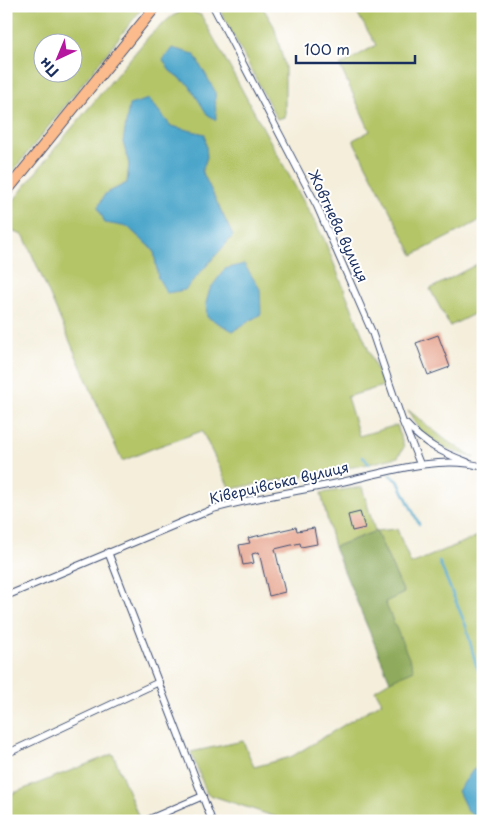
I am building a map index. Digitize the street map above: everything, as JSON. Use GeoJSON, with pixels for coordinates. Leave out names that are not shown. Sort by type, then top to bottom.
{"type":"FeatureCollection","features":[{"type":"Feature","properties":{"kind":"highway"},"geometry":{"type":"LineString","coordinates":[[6,192],[156,6]]}},
{"type":"Feature","properties":{"kind":"street","name":"Жовтнева вулиця"},"geometry":{"type":"LineString","coordinates":[[213,6],[317,206],[372,332],[402,420],[420,464]]}},
{"type":"Feature","properties":{"kind":"street"},"geometry":{"type":"LineString","coordinates":[[402,420],[416,435],[440,452],[471,463]]}},
{"type":"Feature","properties":{"kind":"street","name":"Ківерцівська вулиця"},"geometry":{"type":"LineString","coordinates":[[6,596],[213,509],[242,501],[420,464],[471,463],[483,467]]}},
{"type":"Feature","properties":{"kind":"street"},"geometry":{"type":"LineString","coordinates":[[108,552],[212,821]]}},
{"type":"Feature","properties":{"kind":"street"},"geometry":{"type":"LineString","coordinates":[[6,754],[159,682]]}},
{"type":"Feature","properties":{"kind":"street"},"geometry":{"type":"LineString","coordinates":[[145,821],[203,796]]}},
{"type":"Feature","properties":{"kind":"green space"},"geometry":{"type":"Polygon","coordinates":[[[6,6],[144,6],[6,180],[6,6]]]}},
{"type":"Feature","properties":{"kind":"green space"},"geometry":{"type":"Polygon","coordinates":[[[218,6],[262,6],[274,26],[285,67],[285,117],[277,119],[218,6]]]}},
{"type":"Feature","properties":{"kind":"green space"},"geometry":{"type":"Polygon","coordinates":[[[353,6],[483,6],[483,224],[481,220],[413,255],[353,140],[370,131],[340,66],[376,45],[353,6]]]}},
{"type":"Feature","properties":{"kind":"green space"},"geometry":{"type":"Polygon","coordinates":[[[186,9],[201,15],[324,239],[383,386],[347,397],[359,436],[397,425],[404,447],[398,457],[230,489],[202,431],[122,461],[24,236],[13,231],[6,234],[6,210],[150,35],[171,17],[186,9]],[[149,99],[123,142],[129,164],[127,183],[105,194],[128,227],[154,251],[158,278],[233,236],[202,171],[207,157],[171,126],[149,99]]]}},
{"type":"Feature","properties":{"kind":"green space"},"geometry":{"type":"Polygon","coordinates":[[[483,261],[483,311],[450,326],[430,289],[483,261]]]}},
{"type":"Feature","properties":{"kind":"green space"},"geometry":{"type":"Polygon","coordinates":[[[408,410],[447,441],[474,458],[444,448],[419,430],[408,410]]]}},
{"type":"Feature","properties":{"kind":"green space"},"geometry":{"type":"Polygon","coordinates":[[[362,487],[375,531],[397,529],[411,564],[483,534],[483,766],[473,770],[466,808],[478,821],[362,821],[338,814],[288,821],[207,794],[191,752],[243,741],[254,767],[291,757],[382,702],[375,690],[390,681],[384,602],[404,593],[376,531],[334,547],[321,493],[362,487]]]}},
{"type":"Feature","properties":{"kind":"green space"},"geometry":{"type":"Polygon","coordinates":[[[376,531],[404,593],[385,602],[414,670],[390,681],[334,547],[376,531]]]}},
{"type":"Feature","properties":{"kind":"green space"},"geometry":{"type":"Polygon","coordinates":[[[113,754],[139,818],[132,821],[6,821],[6,796],[113,754]]]}},
{"type":"Feature","properties":{"kind":"water"},"geometry":{"type":"Polygon","coordinates":[[[172,48],[194,54],[215,91],[216,120],[207,114],[189,85],[170,71],[163,60],[172,48]]]}},
{"type":"Feature","properties":{"kind":"water"},"geometry":{"type":"Polygon","coordinates":[[[149,99],[171,126],[205,134],[207,157],[202,171],[233,236],[185,290],[167,293],[158,278],[154,251],[128,227],[105,223],[98,207],[105,194],[127,183],[129,164],[123,142],[129,105],[149,99]]]}},
{"type":"Feature","properties":{"kind":"water"},"geometry":{"type":"Polygon","coordinates":[[[244,264],[260,289],[261,314],[233,331],[207,317],[206,303],[210,289],[225,269],[244,264]]]}},
{"type":"Feature","properties":{"kind":"water"},"geometry":{"type":"Polygon","coordinates":[[[483,766],[483,821],[478,821],[466,808],[458,791],[473,770],[483,766]]]}},
{"type":"Feature","properties":{"kind":"building"},"geometry":{"type":"Polygon","coordinates":[[[438,335],[450,367],[428,375],[416,343],[438,335]]]}},
{"type":"Feature","properties":{"kind":"building"},"geometry":{"type":"Polygon","coordinates":[[[360,512],[365,528],[352,531],[348,515],[360,512]]]}},
{"type":"Feature","properties":{"kind":"building"},"geometry":{"type":"Polygon","coordinates":[[[296,527],[297,531],[314,528],[317,544],[301,547],[300,543],[275,549],[285,592],[269,596],[259,552],[252,554],[254,563],[243,565],[239,545],[250,543],[248,538],[296,527]]]}},
{"type":"Feature","properties":{"kind":"waterway"},"geometry":{"type":"LineString","coordinates":[[363,457],[369,464]]}},
{"type":"Feature","properties":{"kind":"waterway"},"geometry":{"type":"LineString","coordinates":[[390,475],[398,481],[419,524]]}},
{"type":"Feature","properties":{"kind":"waterway"},"geometry":{"type":"LineString","coordinates":[[439,561],[466,626],[476,665],[483,679]]}}]}
